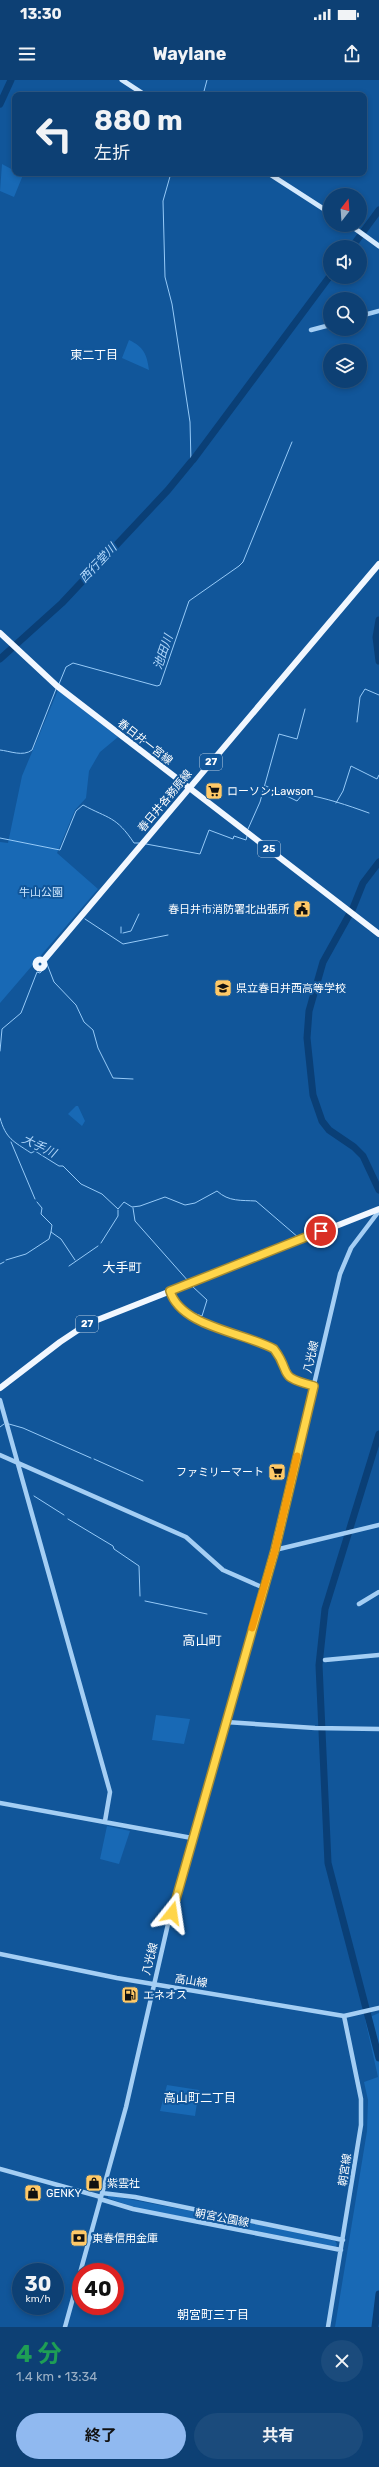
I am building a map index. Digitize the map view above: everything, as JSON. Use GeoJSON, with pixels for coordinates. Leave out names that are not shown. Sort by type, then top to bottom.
{"type":"FeatureCollection","features":[{"type":"Feature","properties":{"kind":"main road"},"geometry":{"type":"LineString","coordinates":[[122,80],[140,92]]}},
{"type":"Feature","properties":{"kind":"main road"},"geometry":{"type":"LineString","coordinates":[[273,176],[323,208]]}},
{"type":"Feature","properties":{"kind":"main road"},"geometry":{"type":"LineString","coordinates":[[361,232],[379,246]]}},
{"type":"Feature","properties":{"kind":"main road","name":"春日井各務原線"},"geometry":{"type":"LineString","coordinates":[[44,960],[379,564]]}},
{"type":"Feature","properties":{"kind":"main road","name":"春日井一宮線"},"geometry":{"type":"LineString","coordinates":[[0,633],[59,687],[188,789],[379,934]]}},
{"type":"Feature","properties":{"kind":"main road","name":"27"},"geometry":{"type":"LineString","coordinates":[[0,1388],[81,1327],[300,1239],[379,1210]]}},
{"type":"Feature","properties":{"kind":"street"},"geometry":{"type":"LineString","coordinates":[[367,315],[379,312]]}},
{"type":"Feature","properties":{"kind":"street"},"geometry":{"type":"LineString","coordinates":[[311,330],[323,327]]}},
{"type":"Feature","properties":{"kind":"street","name":"八光線"},"geometry":{"type":"LineString","coordinates":[[65,2327],[126,2107],[153,1984],[192,1838],[275,1550],[340,1274],[351,1248],[379,1210]]}},
{"type":"Feature","properties":{"kind":"street"},"geometry":{"type":"LineString","coordinates":[[170,1291],[177,1306],[190,1316],[274,1349],[286,1376],[314,1386]]}},
{"type":"Feature","properties":{"kind":"street"},"geometry":{"type":"LineString","coordinates":[[0,1400],[110,1792],[105,1821]]}},
{"type":"Feature","properties":{"kind":"street"},"geometry":{"type":"LineString","coordinates":[[0,1455],[186,1537],[223,1570],[264,1588]]}},
{"type":"Feature","properties":{"kind":"street"},"geometry":{"type":"LineString","coordinates":[[275,1550],[379,1525]]}},
{"type":"Feature","properties":{"kind":"street"},"geometry":{"type":"LineString","coordinates":[[359,1604],[379,1592]]}},
{"type":"Feature","properties":{"kind":"street"},"geometry":{"type":"LineString","coordinates":[[325,1660],[379,1655]]}},
{"type":"Feature","properties":{"kind":"street"},"geometry":{"type":"LineString","coordinates":[[226,1722],[326,1729],[379,1729]]}},
{"type":"Feature","properties":{"kind":"street"},"geometry":{"type":"LineString","coordinates":[[0,1803],[192,1838]]}},
{"type":"Feature","properties":{"kind":"street","name":"高山線"},"geometry":{"type":"LineString","coordinates":[[0,1954],[153,1984],[344,2016],[379,2008]]}},
{"type":"Feature","properties":{"kind":"street","name":"朝宮線"},"geometry":{"type":"LineString","coordinates":[[328,2327],[343,2240],[362,2111],[361,2099],[344,2016]]}},
{"type":"Feature","properties":{"kind":"street","name":"朝宮公園線"},"geometry":{"type":"LineString","coordinates":[[0,2169],[101,2196],[133,2209],[341,2250]]}},
{"type":"Feature","properties":{"kind":"street","name":"朝宮公園線"},"geometry":{"type":"LineString","coordinates":[[101,2196],[135,2197],[343,2240]]}},
{"type":"Feature","properties":{"kind":"green space"},"geometry":{"type":"Polygon","coordinates":[[[2,164],[12,169],[12,176],[23,176],[14,197],[0,191],[2,164]]]}},
{"type":"Feature","properties":{"kind":"green space"},"geometry":{"type":"Polygon","coordinates":[[[129,340],[144,352],[149,370],[122,358],[129,340]]]}},
{"type":"Feature","properties":{"kind":"green space","name":"牛山公園"},"geometry":{"type":"Polygon","coordinates":[[[58,690],[118,737],[100,752],[89,771],[86,798],[75,810],[57,853],[98,889],[0,1003],[0,842],[8,843],[22,776],[58,690]]]}},
{"type":"Feature","properties":{"kind":"green space"},"geometry":{"type":"Polygon","coordinates":[[[76,1106],[78,1106],[85,1121],[82,1126],[68,1114],[76,1106]]]}},
{"type":"Feature","properties":{"kind":"green space"},"geometry":{"type":"Polygon","coordinates":[[[156,1715],[190,1719],[184,1744],[152,1740],[156,1715]]]}},
{"type":"Feature","properties":{"kind":"green space"},"geometry":{"type":"Polygon","coordinates":[[[107,1826],[130,1831],[119,1864],[100,1859],[107,1826]]]}},
{"type":"Feature","properties":{"kind":"green space"},"geometry":{"type":"Polygon","coordinates":[[[379,2013],[379,2327],[335,2327],[367,2131],[368,2100],[364,2082],[378,2077],[365,2019],[379,2013]]]}},
{"type":"Feature","properties":{"kind":"green space"},"geometry":{"type":"Polygon","coordinates":[[[167,2085],[199,2090],[195,2116],[160,2111],[167,2085]]]}},
{"type":"Feature","properties":{"kind":"green space"},"geometry":{"type":"Polygon","coordinates":[[[108,2196],[217,2216],[217,2223],[139,2209],[108,2198],[108,2196]]]}},
{"type":"Feature","properties":{"kind":"green space"},"geometry":{"type":"Polygon","coordinates":[[[224,2217],[335,2241],[337,2244],[336,2247],[221,2224],[224,2217]]]}},
{"type":"Feature","properties":{"kind":"waterway"},"geometry":{"type":"LineString","coordinates":[[0,104],[11,80]]}},
{"type":"Feature","properties":{"kind":"waterway"},"geometry":{"type":"LineString","coordinates":[[204,92],[207,80]]}},
{"type":"Feature","properties":{"kind":"waterway"},"geometry":{"type":"LineString","coordinates":[[170,176],[163,201],[165,277],[172,304],[190,422],[191,462]]}},
{"type":"Feature","properties":{"kind":"waterway","name":"西行堂川"},"geometry":{"type":"LineString","coordinates":[[357,240],[379,210]]}},
{"type":"Feature","properties":{"kind":"waterway","name":"西行堂川"},"geometry":{"type":"LineString","coordinates":[[193,460],[324,284]]}},
{"type":"Feature","properties":{"kind":"waterway","name":"池田川"},"geometry":{"type":"LineString","coordinates":[[59,684],[66,667],[73,663],[157,686],[160,685],[189,601],[243,562],[292,442]]}},
{"type":"Feature","properties":{"kind":"waterway","name":"西行堂川"},"geometry":{"type":"LineString","coordinates":[[0,659],[62,603],[168,490],[191,462]]}},
{"type":"Feature","properties":{"kind":"waterway"},"geometry":{"type":"LineString","coordinates":[[379,620],[376,637],[379,661]]}},
{"type":"Feature","properties":{"kind":"waterway","name":"池田川"},"geometry":{"type":"LineString","coordinates":[[0,750],[16,753],[25,753],[32,750],[56,689]]}},
{"type":"Feature","properties":{"kind":"waterway"},"geometry":{"type":"LineString","coordinates":[[357,722],[360,697],[365,689],[379,695]]}},
{"type":"Feature","properties":{"kind":"waterway"},"geometry":{"type":"LineString","coordinates":[[248,829],[260,802],[279,734],[297,739],[305,709]]}},
{"type":"Feature","properties":{"kind":"waterway"},"geometry":{"type":"LineString","coordinates":[[336,803],[343,791],[351,766],[377,779],[379,775]]}},
{"type":"Feature","properties":{"kind":"waterway"},"geometry":{"type":"LineString","coordinates":[[266,786],[297,801],[303,794],[336,802],[369,813]]}},
{"type":"Feature","properties":{"kind":"waterway"},"geometry":{"type":"LineString","coordinates":[[0,838],[60,850],[76,811],[83,805],[112,819],[128,834],[134,843],[139,843]]}},
{"type":"Feature","properties":{"kind":"waterway"},"geometry":{"type":"LineString","coordinates":[[146,844],[200,854],[209,830],[233,839],[234,836],[246,840],[247,836]]}},
{"type":"Feature","properties":{"kind":"waterway"},"geometry":{"type":"LineString","coordinates":[[379,862],[363,883],[353,908],[323,962],[309,1011],[307,1038],[313,1095],[322,1121],[329,1130],[354,1147],[363,1156],[379,1190]]}},
{"type":"Feature","properties":{"kind":"waterway"},"geometry":{"type":"LineString","coordinates":[[123,933],[131,931],[139,914]]}},
{"type":"Feature","properties":{"kind":"waterway"},"geometry":{"type":"LineString","coordinates":[[85,919],[123,944],[168,935]]}},
{"type":"Feature","properties":{"kind":"waterway"},"geometry":{"type":"LineString","coordinates":[[121,927],[121,933]]}},
{"type":"Feature","properties":{"kind":"waterway"},"geometry":{"type":"LineString","coordinates":[[47,964],[54,982],[76,1005],[84,1022],[93,1030],[98,1048],[113,1078],[133,1079]]}},
{"type":"Feature","properties":{"kind":"waterway"},"geometry":{"type":"LineString","coordinates":[[0,1051],[2,1029],[21,1013],[37,972],[40,973],[47,965]]}},
{"type":"Feature","properties":{"kind":"waterway","name":"大手川"},"geometry":{"type":"LineString","coordinates":[[0,1118],[5,1131],[11,1139],[31,1153],[35,1151],[59,1166],[63,1166],[81,1184],[102,1194],[118,1209],[124,1202],[132,1207],[140,1206],[165,1197],[185,1205],[195,1203],[217,1191],[231,1199],[256,1201],[299,1238]]}},
{"type":"Feature","properties":{"kind":"waterway"},"geometry":{"type":"LineString","coordinates":[[11,1142],[35,1199]]}},
{"type":"Feature","properties":{"kind":"waterway"},"geometry":{"type":"LineString","coordinates":[[37,1202],[42,1208],[41,1214],[52,1225],[51,1232],[61,1239],[75,1260]]}},
{"type":"Feature","properties":{"kind":"waterway"},"geometry":{"type":"LineString","coordinates":[[133,1208],[135,1221],[189,1282]]}},
{"type":"Feature","properties":{"kind":"waterway"},"geometry":{"type":"LineString","coordinates":[[101,1243],[118,1216],[118,1210]]}},
{"type":"Feature","properties":{"kind":"waterway"},"geometry":{"type":"LineString","coordinates":[[6,1260],[26,1254],[49,1239],[51,1232]]}},
{"type":"Feature","properties":{"kind":"waterway"},"geometry":{"type":"LineString","coordinates":[[69,1266],[98,1246]]}},
{"type":"Feature","properties":{"kind":"waterway"},"geometry":{"type":"LineString","coordinates":[[0,1264],[4,1262]]}},
{"type":"Feature","properties":{"kind":"waterway"},"geometry":{"type":"LineString","coordinates":[[192,1286],[207,1300],[202,1316],[193,1313]]}},
{"type":"Feature","properties":{"kind":"waterway"},"geometry":{"type":"LineString","coordinates":[[0,1427],[4,1424]]}},
{"type":"Feature","properties":{"kind":"waterway"},"geometry":{"type":"LineString","coordinates":[[9,1424],[23,1428],[91,1458]]}},
{"type":"Feature","properties":{"kind":"waterway"},"geometry":{"type":"LineString","coordinates":[[379,1434],[325,1609],[319,1665],[328,1863],[379,2058]]}},
{"type":"Feature","properties":{"kind":"waterway"},"geometry":{"type":"LineString","coordinates":[[94,1459],[143,1481]]}},
{"type":"Feature","properties":{"kind":"waterway"},"geometry":{"type":"LineString","coordinates":[[34,1496],[64,1515]]}},
{"type":"Feature","properties":{"kind":"waterway"},"geometry":{"type":"LineString","coordinates":[[68,1519],[113,1546],[114,1549],[139,1566],[140,1596]]}},
{"type":"Feature","properties":{"kind":"waterway"},"geometry":{"type":"LineString","coordinates":[[145,1601],[207,1614]]}},
{"type":"Feature","properties":{"kind":"waterway"},"geometry":{"type":"LineString","coordinates":[[375,2327],[379,2294]]}},
{"type":"Feature","properties":{"kind":"slow traffic"},"geometry":{"type":"LineString","coordinates":[[252,1628],[275,1550],[297,1456]]}},
{"type":"Feature","properties":{"kind":"place","name":"ローソン;Lawson"},"geometry":{"type":"Point","coordinates":[214,791]}},
{"type":"Feature","properties":{"kind":"place","name":"春日井市消防署北出張所"},"geometry":{"type":"Point","coordinates":[302,909]}},
{"type":"Feature","properties":{"kind":"place","name":"県立春日井西高等学校"},"geometry":{"type":"Point","coordinates":[223,988]}},
{"type":"Feature","properties":{"kind":"place","name":"ファミリーマート"},"geometry":{"type":"Point","coordinates":[277,1472]}},
{"type":"Feature","properties":{"kind":"place","name":"エネオス"},"geometry":{"type":"Point","coordinates":[130,1995]}},
{"type":"Feature","properties":{"kind":"place","name":"紫雲社"},"geometry":{"type":"Point","coordinates":[94,2183]}},
{"type":"Feature","properties":{"kind":"place","name":"GENKY"},"geometry":{"type":"Point","coordinates":[33,2193]}},
{"type":"Feature","properties":{"kind":"place","name":"東春信用金庫"},"geometry":{"type":"Point","coordinates":[79,2238]}},
{"type":"Feature","properties":{"kind":"district","name":"東二丁目"},"geometry":{"type":"Point","coordinates":[94,355]}},
{"type":"Feature","properties":{"kind":"district","name":"大手町"},"geometry":{"type":"Point","coordinates":[122,1267]}},
{"type":"Feature","properties":{"kind":"district","name":"高山町"},"geometry":{"type":"Point","coordinates":[202,1640]}},
{"type":"Feature","properties":{"kind":"district","name":"高山町二丁目"},"geometry":{"type":"Point","coordinates":[200,2098]}},
{"type":"Feature","properties":{"kind":"district","name":"朝宮町三丁目"},"geometry":{"type":"Point","coordinates":[213,2315]}},
{"type":"Feature","properties":{"kind":"route"},"geometry":{"type":"LineString","coordinates":[[172,1913],[192,1838],[275,1550],[314,1386],[286,1376],[274,1349],[190,1316],[182,1311],[177,1306],[170,1291],[321,1231]]}}]}
